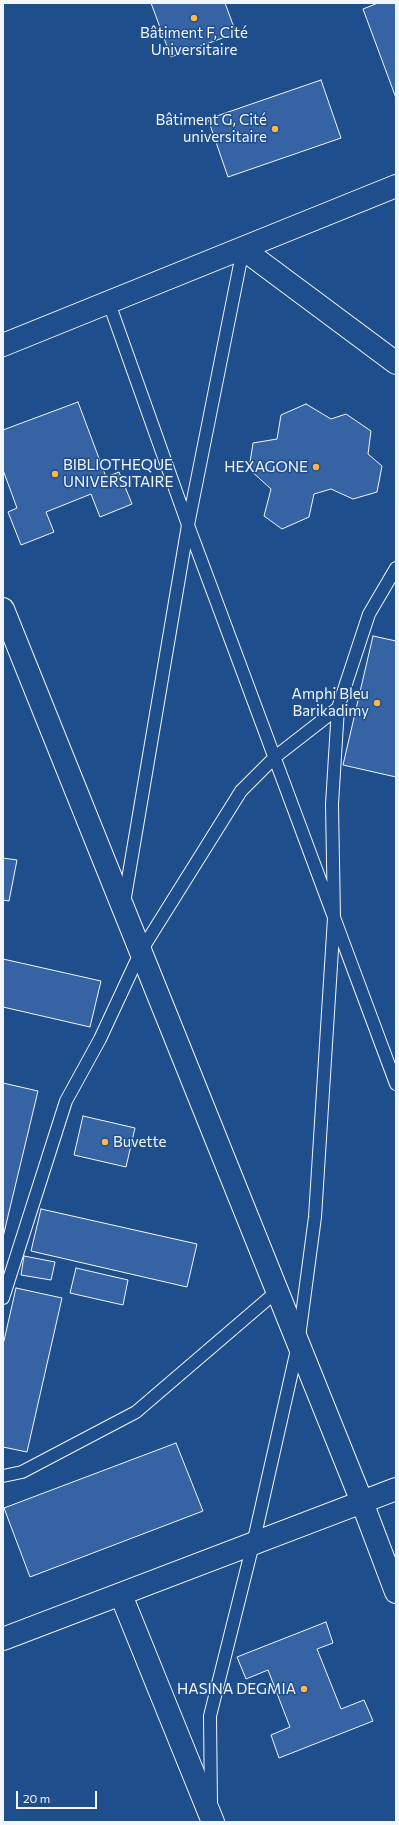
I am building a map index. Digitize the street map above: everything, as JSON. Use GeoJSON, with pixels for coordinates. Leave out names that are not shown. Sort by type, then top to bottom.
{"type":"FeatureCollection","features":[{"type":"Feature","properties":{"kind":"street"},"geometry":{"type":"LineString","coordinates":[[3,345],[396,186]]}},
{"type":"Feature","properties":{"kind":"street"},"geometry":{"type":"LineString","coordinates":[[243,249],[396,363]]}},
{"type":"Feature","properties":{"kind":"street"},"geometry":{"type":"LineString","coordinates":[[3,608],[124,907],[276,1292],[362,1502],[396,1592]]}},
{"type":"Feature","properties":{"kind":"street"},"geometry":{"type":"LineString","coordinates":[[3,1639],[121,1595],[396,1488]]}},
{"type":"Feature","properties":{"kind":"street"},"geometry":{"type":"LineString","coordinates":[[121,1595],[212,1820]]}},
{"type":"Feature","properties":{"kind":"lane"},"geometry":{"type":"LineString","coordinates":[[124,907],[188,526],[243,249]]}},
{"type":"Feature","properties":{"kind":"lane"},"geometry":{"type":"LineString","coordinates":[[109,303],[188,526],[396,1084]]}},
{"type":"Feature","properties":{"kind":"lane"},"geometry":{"type":"LineString","coordinates":[[212,1820],[210,1716],[253,1544],[298,1345],[315,1216],[334,918],[332,804],[338,708],[369,614],[396,568]]}},
{"type":"Feature","properties":{"kind":"lane"},"geometry":{"type":"LineString","coordinates":[[3,1298],[66,1101],[100,1039],[141,952],[241,791],[275,758],[338,708]]}},
{"type":"Feature","properties":{"kind":"lane"},"geometry":{"type":"LineString","coordinates":[[3,1476],[22,1472],[136,1412],[276,1292]]}},
{"type":"Feature","properties":{"kind":"building","name":"Bâtiment F, Cité Universitaire"},"geometry":{"type":"Polygon","coordinates":[[[151,3],[225,3],[236,33],[171,57],[151,3]]]}},
{"type":"Feature","properties":{"kind":"building"},"geometry":{"type":"Polygon","coordinates":[[[378,3],[396,3],[396,98],[363,9],[378,3]]]}},
{"type":"Feature","properties":{"kind":"building","name":"Bâtiment G, Cité universitaire"},"geometry":{"type":"Polygon","coordinates":[[[321,80],[341,138],[228,177],[208,119],[321,80]]]}},
{"type":"Feature","properties":{"kind":"building","name":"BIBLIOTHEQUE UNIVERSITAIRE"},"geometry":{"type":"Polygon","coordinates":[[[78,402],[106,477],[119,472],[132,504],[100,517],[91,494],[46,512],[54,532],[21,545],[8,512],[17,508],[3,470],[3,430],[78,402]]]}},
{"type":"Feature","properties":{"kind":"building","name":"HEXAGONE"},"geometry":{"type":"Polygon","coordinates":[[[306,404],[331,419],[346,414],[371,431],[368,454],[382,466],[377,492],[353,499],[331,489],[314,494],[309,517],[282,529],[264,516],[271,489],[249,469],[253,443],[277,439],[281,415],[306,404]]]}},
{"type":"Feature","properties":{"kind":"building","name":"Amphi Bleu Barikadimy"},"geometry":{"type":"Polygon","coordinates":[[[373,636],[396,641],[396,777],[343,765],[373,636]]]}},
{"type":"Feature","properties":{"kind":"building"},"geometry":{"type":"Polygon","coordinates":[[[3,858],[17,860],[9,901],[3,900],[3,858]]]}},
{"type":"Feature","properties":{"kind":"building"},"geometry":{"type":"Polygon","coordinates":[[[3,959],[101,981],[90,1027],[3,1007],[3,959]]]}},
{"type":"Feature","properties":{"kind":"building"},"geometry":{"type":"Polygon","coordinates":[[[3,1083],[38,1091],[3,1237],[3,1083]]]}},
{"type":"Feature","properties":{"kind":"building","name":"Buvette"},"geometry":{"type":"Polygon","coordinates":[[[83,1116],[135,1128],[126,1167],[74,1155],[83,1116]]]}},
{"type":"Feature","properties":{"kind":"building"},"geometry":{"type":"Polygon","coordinates":[[[41,1209],[197,1244],[187,1287],[31,1251],[41,1209]]]}},
{"type":"Feature","properties":{"kind":"building"},"geometry":{"type":"Polygon","coordinates":[[[24,1256],[55,1262],[51,1280],[21,1275],[24,1256]]]}},
{"type":"Feature","properties":{"kind":"building"},"geometry":{"type":"Polygon","coordinates":[[[76,1268],[128,1280],[123,1305],[70,1293],[76,1268]]]}},
{"type":"Feature","properties":{"kind":"building"},"geometry":{"type":"Polygon","coordinates":[[[16,1288],[62,1298],[27,1452],[3,1447],[3,1345],[16,1288]]]}},
{"type":"Feature","properties":{"kind":"building"},"geometry":{"type":"Polygon","coordinates":[[[176,1443],[203,1511],[30,1577],[4,1508],[176,1443]]]}},
{"type":"Feature","properties":{"kind":"building","name":"HASINA DEGMIA"},"geometry":{"type":"Polygon","coordinates":[[[326,1622],[333,1643],[317,1649],[341,1709],[364,1700],[373,1721],[279,1758],[271,1735],[290,1727],[268,1670],[246,1679],[237,1657],[326,1622]]]}},
{"type":"Feature","properties":{"kind":"place","name":"Bâtiment F, Cité Universitaire"},"geometry":{"type":"Point","coordinates":[194,18]}},
{"type":"Feature","properties":{"kind":"place","name":"Bâtiment G, Cité universitaire"},"geometry":{"type":"Point","coordinates":[275,129]}},
{"type":"Feature","properties":{"kind":"place","name":"HEXAGONE"},"geometry":{"type":"Point","coordinates":[316,467]}},
{"type":"Feature","properties":{"kind":"place","name":"BIBLIOTHEQUE UNIVERSITAIRE"},"geometry":{"type":"Point","coordinates":[55,474]}},
{"type":"Feature","properties":{"kind":"place","name":"Amphi Bleu Barikadimy"},"geometry":{"type":"Point","coordinates":[377,703]}},
{"type":"Feature","properties":{"kind":"place","name":"Buvette"},"geometry":{"type":"Point","coordinates":[105,1142]}},
{"type":"Feature","properties":{"kind":"place","name":"HASINA DEGMIA"},"geometry":{"type":"Point","coordinates":[304,1689]}}]}
